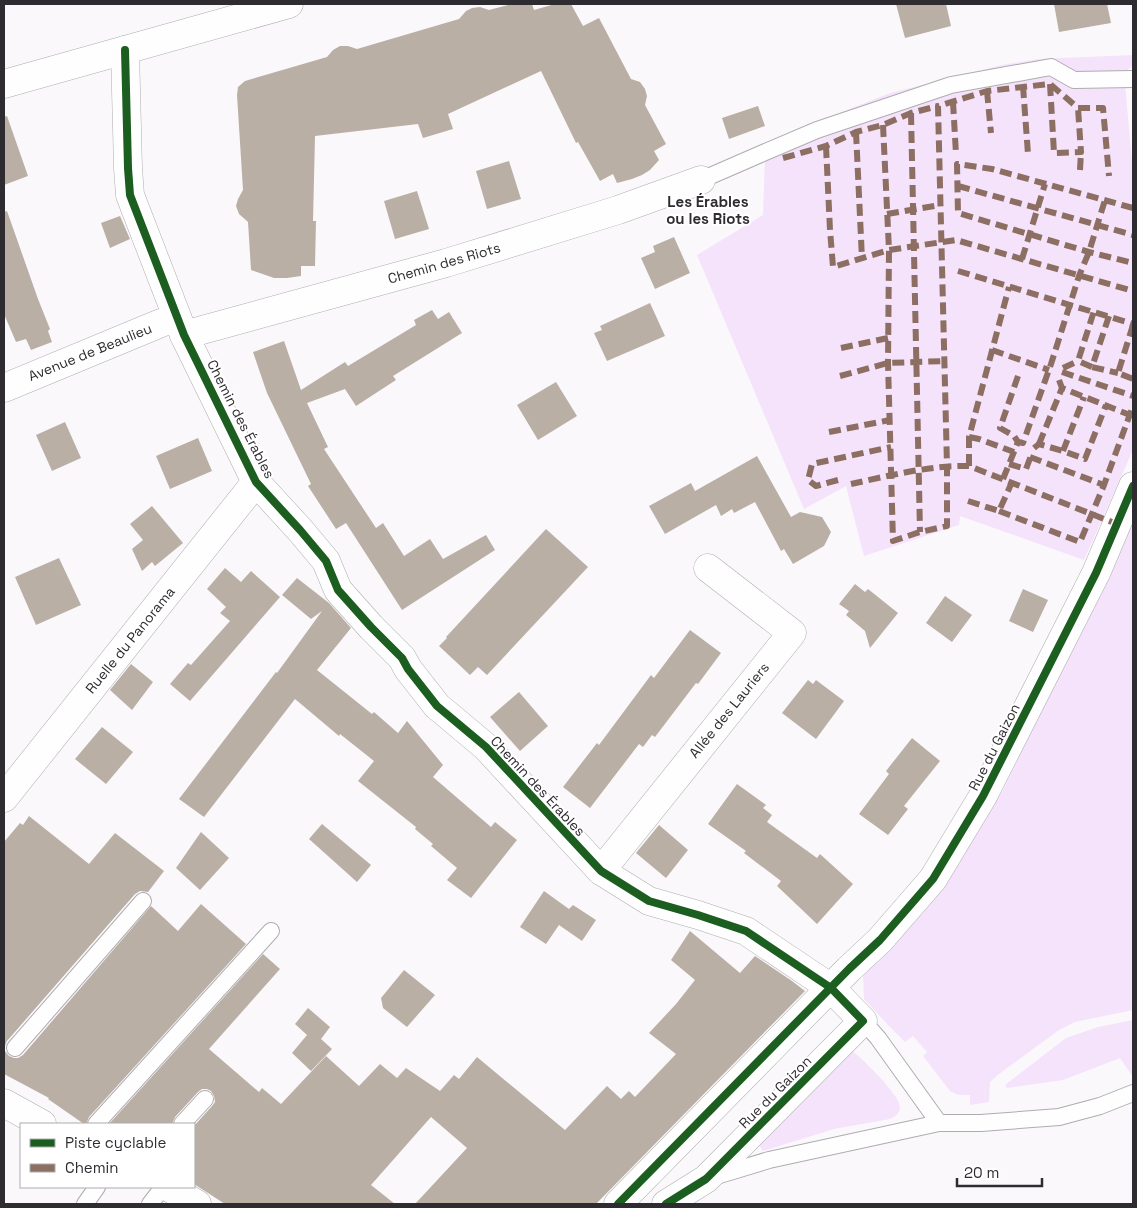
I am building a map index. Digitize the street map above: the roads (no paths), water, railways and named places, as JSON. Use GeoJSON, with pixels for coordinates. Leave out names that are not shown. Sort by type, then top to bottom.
{"type":"FeatureCollection","features":[{"type":"Feature","properties":{"kind":"street"},"geometry":{"type":"LineString","coordinates":[[4,84],[289,4]]}},
{"type":"Feature","properties":{"kind":"street","name":"Chemin des Érables"},"geometry":{"type":"LineString","coordinates":[[125,50],[136,157],[130,195],[180,327],[256,482],[326,561],[338,590],[402,658],[408,669],[437,706],[486,748],[601,870],[649,901],[746,931],[831,988]]}},
{"type":"Feature","properties":{"kind":"street","name":"Chemin des Riots"},"geometry":{"type":"LineString","coordinates":[[180,327],[474,255],[618,210],[701,180]]}},
{"type":"Feature","properties":{"kind":"street","name":"Avenue de Beaulieu"},"geometry":{"type":"LineString","coordinates":[[4,388],[162,323],[180,327]]}},
{"type":"Feature","properties":{"kind":"street","name":"Ruelle du Panorama"},"geometry":{"type":"LineString","coordinates":[[4,798],[256,482]]}},
{"type":"Feature","properties":{"kind":"street","name":"Rue du Gaizon"},"geometry":{"type":"LineString","coordinates":[[618,1204],[849,969],[880,940],[933,879],[978,804],[1043,679],[1096,573],[1133,486]]}},
{"type":"Feature","properties":{"kind":"street","name":"Allée des Lauriers"},"geometry":{"type":"LineString","coordinates":[[601,870],[792,633],[708,568]]}},
{"type":"Feature","properties":{"kind":"street"},"geometry":{"type":"LineString","coordinates":[[831,988],[863,1021]]}},
{"type":"Feature","properties":{"kind":"street","name":"Rue du Gaizon"},"geometry":{"type":"LineString","coordinates":[[666,1204],[706,1179],[863,1021]]}},
{"type":"Feature","properties":{"kind":"street"},"geometry":{"type":"LineString","coordinates":[[4,1103],[40,1123]]}},
{"type":"Feature","properties":{"kind":"street"},"geometry":{"type":"LineString","coordinates":[[170,1188],[197,1204]]}},
{"type":"Feature","properties":{"kind":"lane"},"geometry":{"type":"LineString","coordinates":[[701,180],[817,130],[951,85],[1051,67],[1074,80],[1133,79]]}},
{"type":"Feature","properties":{"kind":"lane"},"geometry":{"type":"LineString","coordinates":[[14,1048],[143,901]]}},
{"type":"Feature","properties":{"kind":"lane"},"geometry":{"type":"LineString","coordinates":[[97,1123],[271,931]]}},
{"type":"Feature","properties":{"kind":"lane"},"geometry":{"type":"LineString","coordinates":[[863,1021],[878,1038],[939,1123]]}},
{"type":"Feature","properties":{"kind":"lane"},"geometry":{"type":"LineString","coordinates":[[706,1179],[769,1160],[939,1123],[981,1123],[1059,1117],[1100,1106],[1133,1093]]}},
{"type":"Feature","properties":{"kind":"lane"},"geometry":{"type":"LineString","coordinates":[[183,1123],[205,1099]]}},
{"type":"Feature","properties":{"kind":"lane"},"geometry":{"type":"LineString","coordinates":[[86,1204],[96,1188]]}},
{"type":"Feature","properties":{"kind":"lane"},"geometry":{"type":"LineString","coordinates":[[150,1204],[162,1188]]}},
{"type":"Feature","properties":{"kind":"district","name":"Les Érables ou les Riots"},"geometry":{"type":"Point","coordinates":[708,210]}}]}
